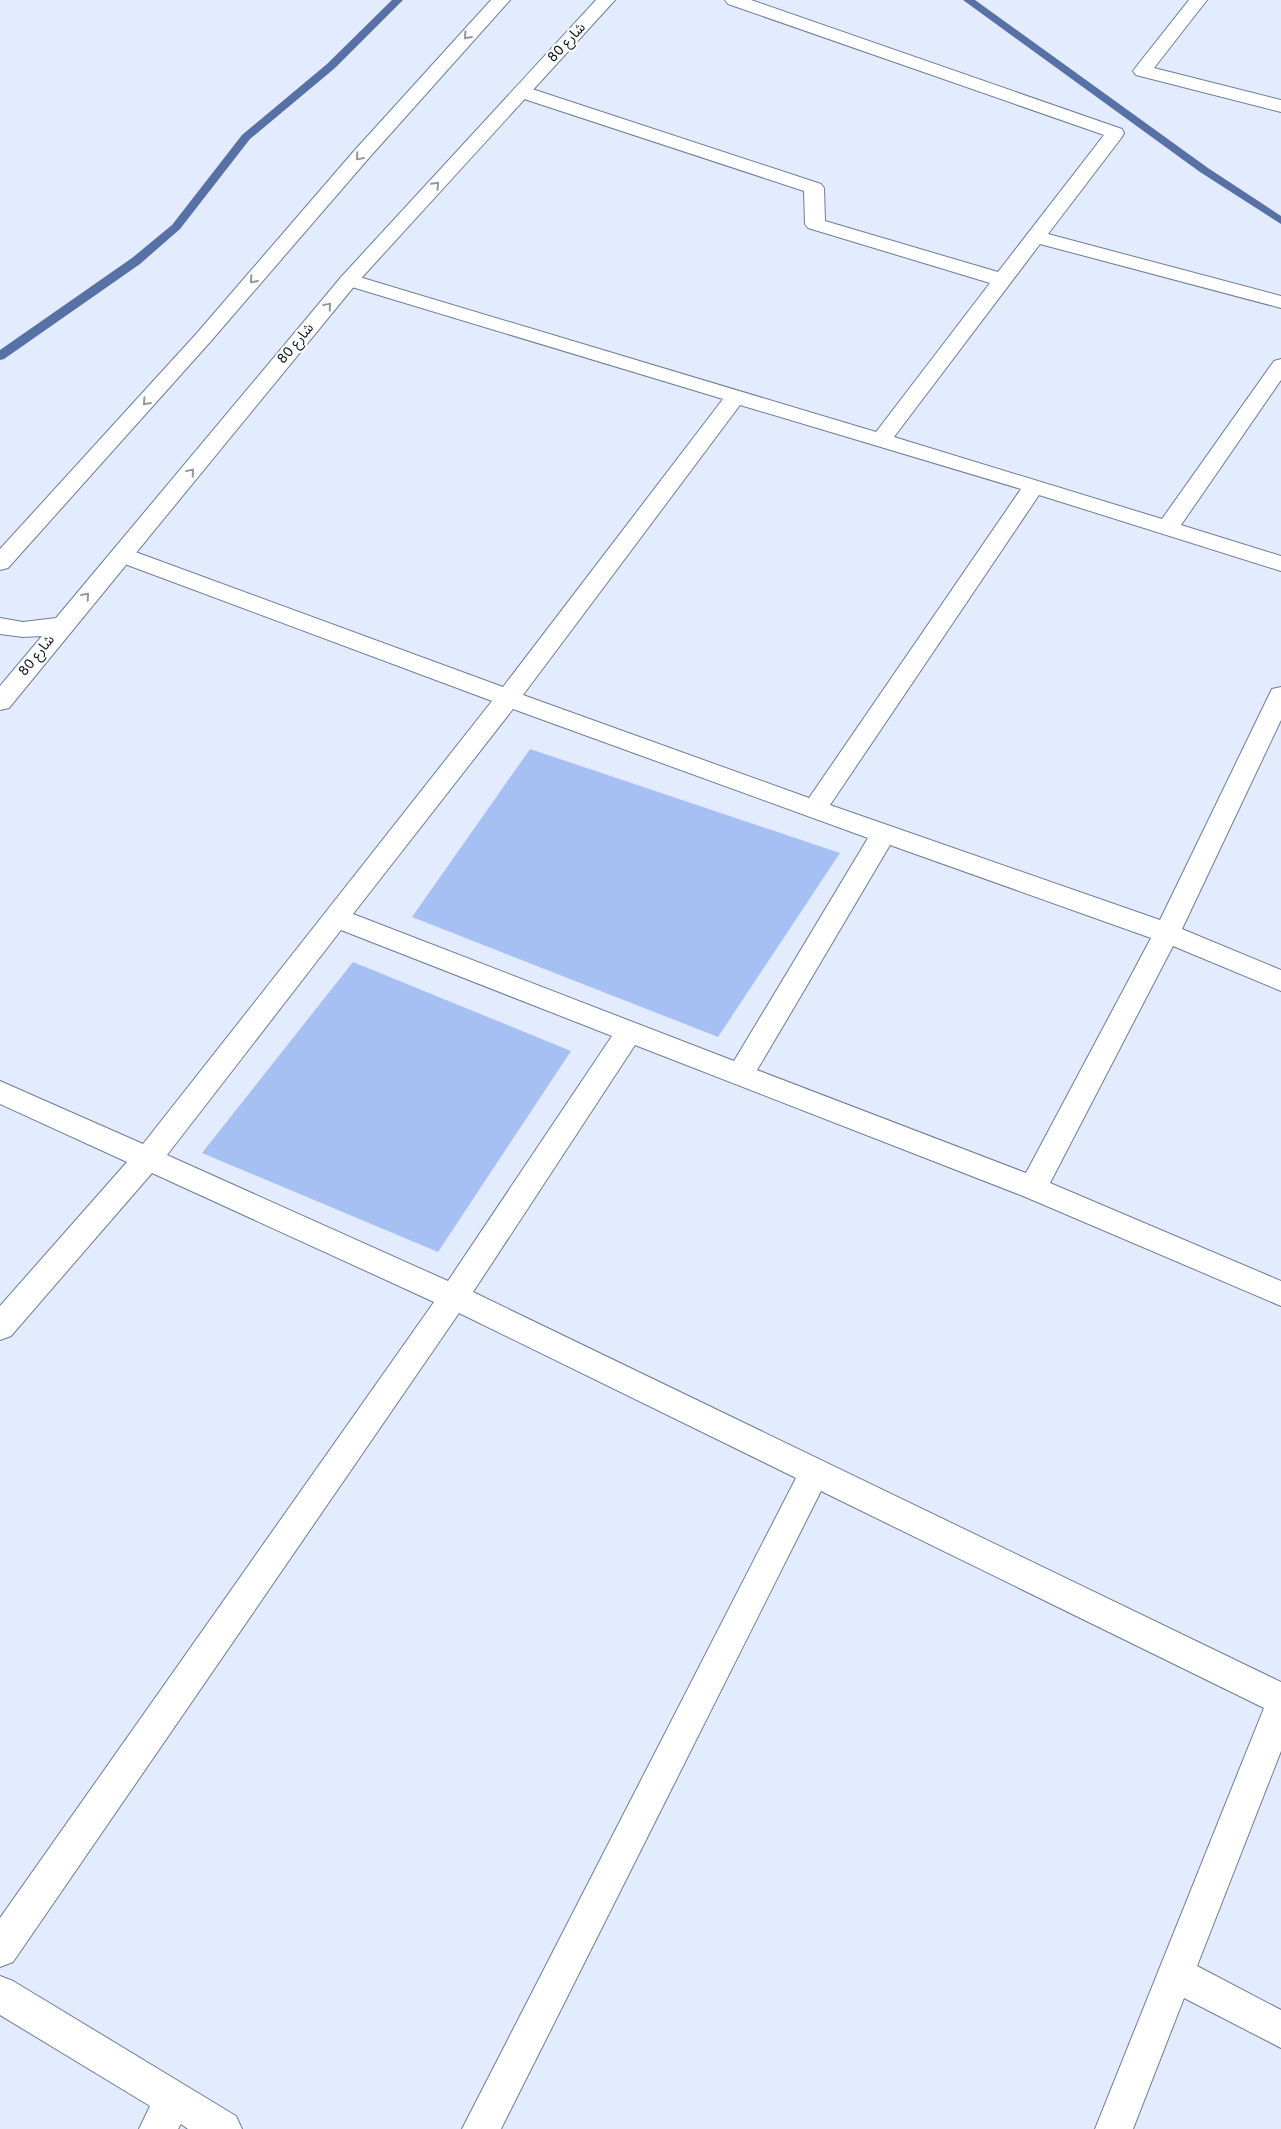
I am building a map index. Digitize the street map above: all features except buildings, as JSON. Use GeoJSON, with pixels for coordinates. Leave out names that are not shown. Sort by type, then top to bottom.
{"type":"FeatureCollection","features":[{"type":"Feature","properties":{"kind":"street"},"geometry":{"type":"LineString","coordinates":[[0,563],[204,337],[361,155],[500,0]]}},
{"type":"Feature","properties":{"kind":"street","name":"شارع 80"},"geometry":{"type":"LineString","coordinates":[[0,702],[349,280],[606,0]]}},
{"type":"Feature","properties":{"kind":"street"},"geometry":{"type":"LineString","coordinates":[[734,0],[1115,133],[881,440]]}},
{"type":"Feature","properties":{"kind":"street"},"geometry":{"type":"LineString","coordinates":[[1198,0],[1142,71],[1281,106]]}},
{"type":"Feature","properties":{"kind":"street"},"geometry":{"type":"LineString","coordinates":[[522,92],[814,188],[815,224],[1003,280]]}},
{"type":"Feature","properties":{"kind":"street"},"geometry":{"type":"LineString","coordinates":[[1036,237],[1281,302]]}},
{"type":"Feature","properties":{"kind":"street"},"geometry":{"type":"LineString","coordinates":[[349,280],[1034,486],[1281,564]]}},
{"type":"Feature","properties":{"kind":"street"},"geometry":{"type":"LineString","coordinates":[[1167,528],[1281,365]]}},
{"type":"Feature","properties":{"kind":"street"},"geometry":{"type":"LineString","coordinates":[[0,1327],[148,1158],[508,698],[736,396]]}},
{"type":"Feature","properties":{"kind":"street"},"geometry":{"type":"LineString","coordinates":[[814,809],[1034,486]]}},
{"type":"Feature","properties":{"kind":"street"},"geometry":{"type":"LineString","coordinates":[[122,555],[814,809],[1167,933],[1281,981]]}},
{"type":"Feature","properties":{"kind":"street"},"geometry":{"type":"LineString","coordinates":[[0,626],[42,629],[62,625]]}},
{"type":"Feature","properties":{"kind":"street"},"geometry":{"type":"LineString","coordinates":[[1033,1188],[1167,933],[1281,695]]}},
{"type":"Feature","properties":{"kind":"street"},"geometry":{"type":"LineString","coordinates":[[740,1074],[884,833]]}},
{"type":"Feature","properties":{"kind":"street"},"geometry":{"type":"LineString","coordinates":[[336,918],[1033,1188],[1281,1294]]}},
{"type":"Feature","properties":{"kind":"street"},"geometry":{"type":"LineString","coordinates":[[0,1949],[454,1297],[629,1032]]}},
{"type":"Feature","properties":{"kind":"street"},"geometry":{"type":"LineString","coordinates":[[0,1092],[454,1297],[1281,1699]]}},
{"type":"Feature","properties":{"kind":"street"},"geometry":{"type":"LineString","coordinates":[[481,2129],[816,1472]]}},
{"type":"Feature","properties":{"kind":"street"},"geometry":{"type":"LineString","coordinates":[[1114,2129],[1281,1708]]}},
{"type":"Feature","properties":{"kind":"street"},"geometry":{"type":"LineString","coordinates":[[1175,1974],[1281,2030]]}},
{"type":"Feature","properties":{"kind":"street"},"geometry":{"type":"LineString","coordinates":[[0,1994],[166,2114],[223,2129]]}},
{"type":"Feature","properties":{"kind":"shaded area"},"geometry":{"type":"Polygon","coordinates":[[[530,749],[840,853],[718,1037],[412,917],[530,749]]]}},
{"type":"Feature","properties":{"kind":"shaded area"},"geometry":{"type":"Polygon","coordinates":[[[353,962],[571,1051],[438,1252],[202,1153],[353,962]]]}},
{"type":"Feature","properties":{"kind":"waterway"},"geometry":{"type":"LineString","coordinates":[[0,356],[136,261],[176,227],[246,137],[331,66],[398,0]]}},
{"type":"Feature","properties":{"kind":"waterway"},"geometry":{"type":"LineString","coordinates":[[968,0],[1204,170],[1281,221]]}}]}
